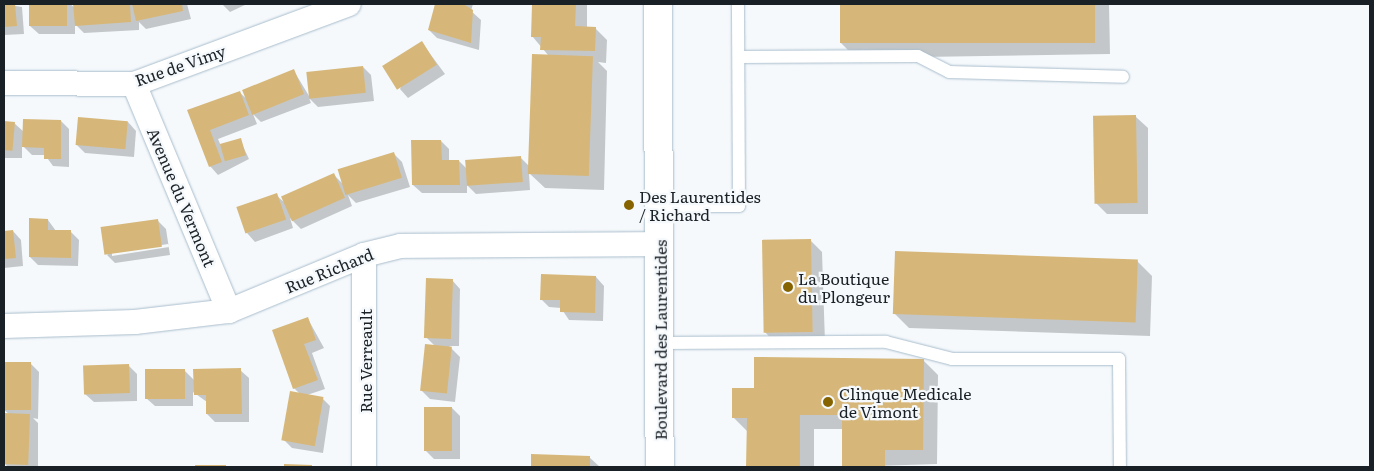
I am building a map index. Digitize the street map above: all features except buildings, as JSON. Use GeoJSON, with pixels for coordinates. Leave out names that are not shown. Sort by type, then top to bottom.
{"type":"FeatureCollection","features":[{"type":"Feature","properties":{"kind":"main road","name":"Boulevard des Laurentides"},"geometry":{"type":"LineString","coordinates":[[658,4],[660,467]]}},
{"type":"Feature","properties":{"kind":"street","name":"Rue de Vimy"},"geometry":{"type":"LineString","coordinates":[[4,83],[134,84],[350,4]]}},
{"type":"Feature","properties":{"kind":"street","name":"Avenue du Vermont"},"geometry":{"type":"LineString","coordinates":[[134,84],[229,311]]}},
{"type":"Feature","properties":{"kind":"street","name":"Rue Richard"},"geometry":{"type":"LineString","coordinates":[[4,326],[135,322],[229,311],[364,255],[410,245],[659,244]]}},
{"type":"Feature","properties":{"kind":"street","name":"Rue Verreault"},"geometry":{"type":"LineString","coordinates":[[364,255],[364,467]]}},
{"type":"Feature","properties":{"kind":"lane"},"geometry":{"type":"LineString","coordinates":[[659,206],[739,206],[738,4]]}},
{"type":"Feature","properties":{"kind":"lane"},"geometry":{"type":"LineString","coordinates":[[739,57],[918,56],[949,72],[1123,77]]}},
{"type":"Feature","properties":{"kind":"lane"},"geometry":{"type":"LineString","coordinates":[[660,343],[886,342],[952,359],[1119,359],[1120,467]]}},
{"type":"Feature","properties":{"kind":"place","name":"Des Laurentides / Richard"},"geometry":{"type":"Point","coordinates":[629,205]}},
{"type":"Feature","properties":{"kind":"place","name":"La Boutique du Plongeur"},"geometry":{"type":"Point","coordinates":[788,287]}},
{"type":"Feature","properties":{"kind":"place","name":"Clinque Medicale de Vimont"},"geometry":{"type":"Point","coordinates":[828,402]}}]}
